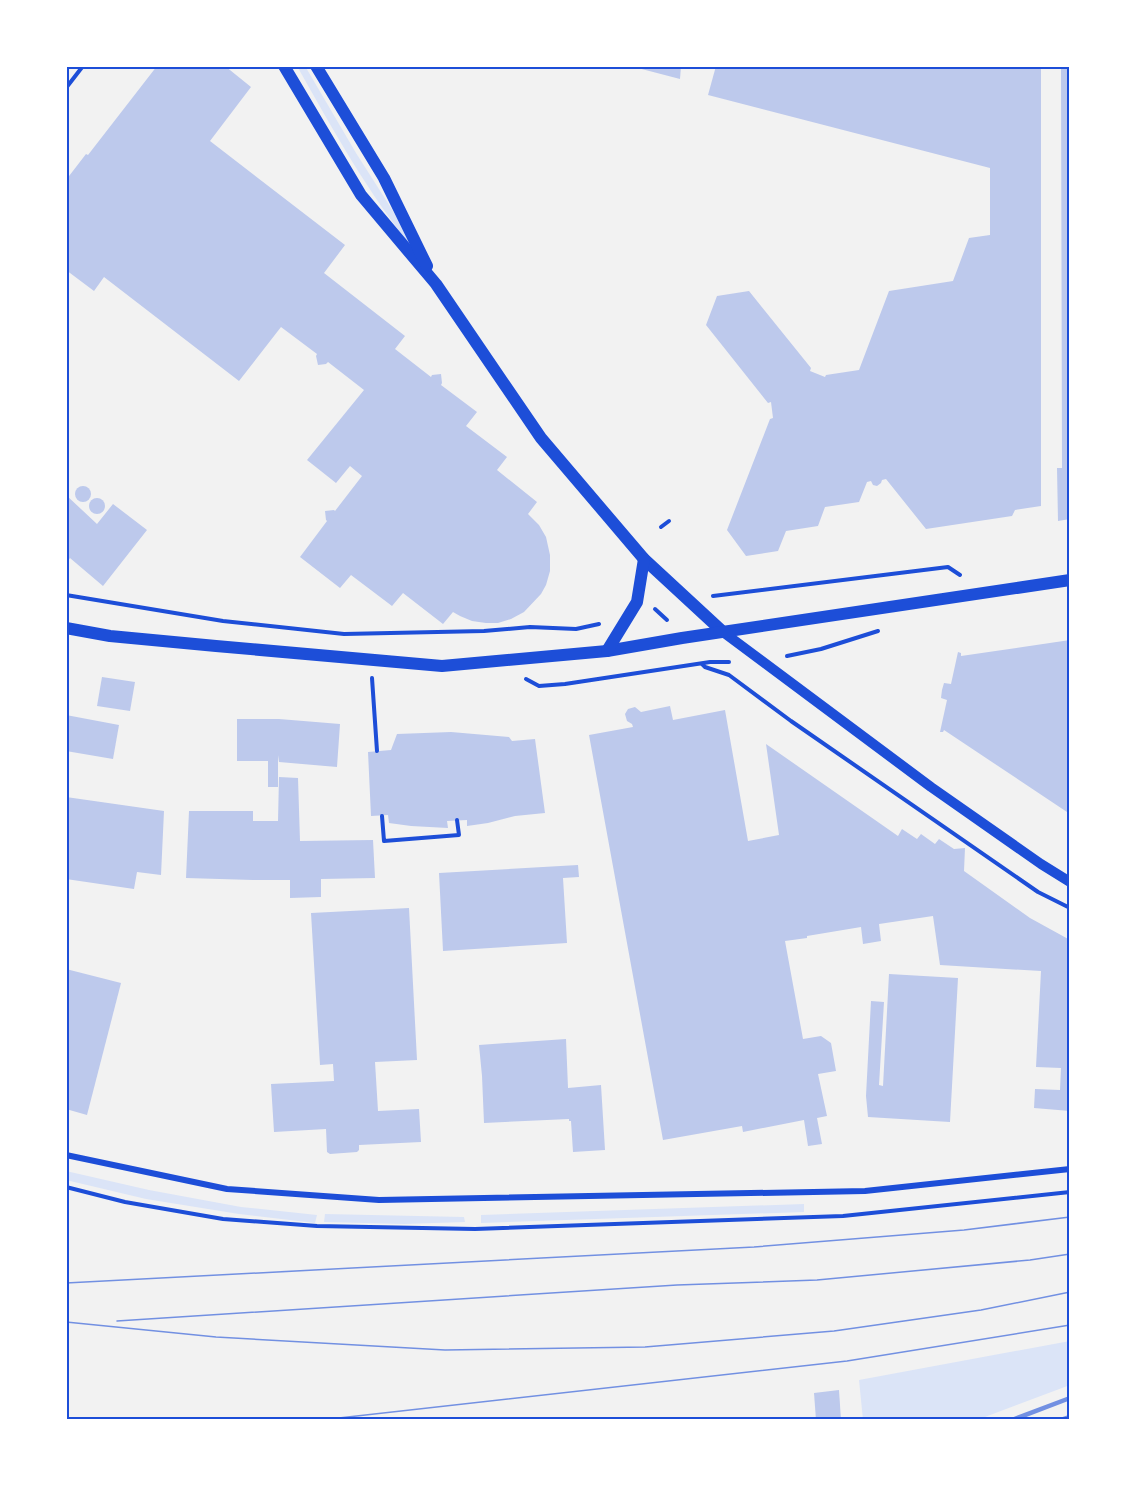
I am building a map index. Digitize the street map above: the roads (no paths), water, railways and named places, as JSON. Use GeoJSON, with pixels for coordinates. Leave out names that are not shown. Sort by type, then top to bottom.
{"type":"FeatureCollection","features":[{"type":"Feature","properties":{"kind":"main road"},"geometry":{"type":"LineString","coordinates":[[284,66],[361,195],[436,284],[541,438],[644,559],[723,632]]}},
{"type":"Feature","properties":{"kind":"main road"},"geometry":{"type":"LineString","coordinates":[[316,66],[384,178],[436,284]]}},
{"type":"Feature","properties":{"kind":"main road"},"geometry":{"type":"LineString","coordinates":[[607,651],[637,602],[644,559]]}},
{"type":"Feature","properties":{"kind":"main road"},"geometry":{"type":"LineString","coordinates":[[66,628],[110,636],[442,666],[607,651],[1070,580]]}},
{"type":"Feature","properties":{"kind":"street"},"geometry":{"type":"LineString","coordinates":[[723,632],[930,787],[1070,882]]}},
{"type":"Feature","properties":{"kind":"street"},"geometry":{"type":"LineString","coordinates":[[66,1155],[227,1189],[379,1200],[865,1191],[1070,1170]]}},
{"type":"Feature","properties":{"kind":"tram line"},"geometry":{"type":"LineString","coordinates":[[66,1283],[754,1247],[964,1230],[1070,1217]]}},
{"type":"Feature","properties":{"kind":"tram line"},"geometry":{"type":"LineString","coordinates":[[117,1321],[677,1285],[817,1280],[1030,1260],[1070,1254]]}},
{"type":"Feature","properties":{"kind":"tram line"},"geometry":{"type":"LineString","coordinates":[[66,1322],[216,1337],[445,1350],[645,1347],[834,1331],[981,1310],[1070,1292]]}},
{"type":"Feature","properties":{"kind":"tram line"},"geometry":{"type":"LineString","coordinates":[[321,1420],[847,1361],[1070,1325]]}},
{"type":"Feature","properties":{"kind":"railway"},"geometry":{"type":"LineString","coordinates":[[1012,1420],[1070,1398]]}},
{"type":"Feature","properties":{"kind":"railway"},"geometry":{"type":"LineString","coordinates":[[1061,1420],[1070,1417]]}}]}
